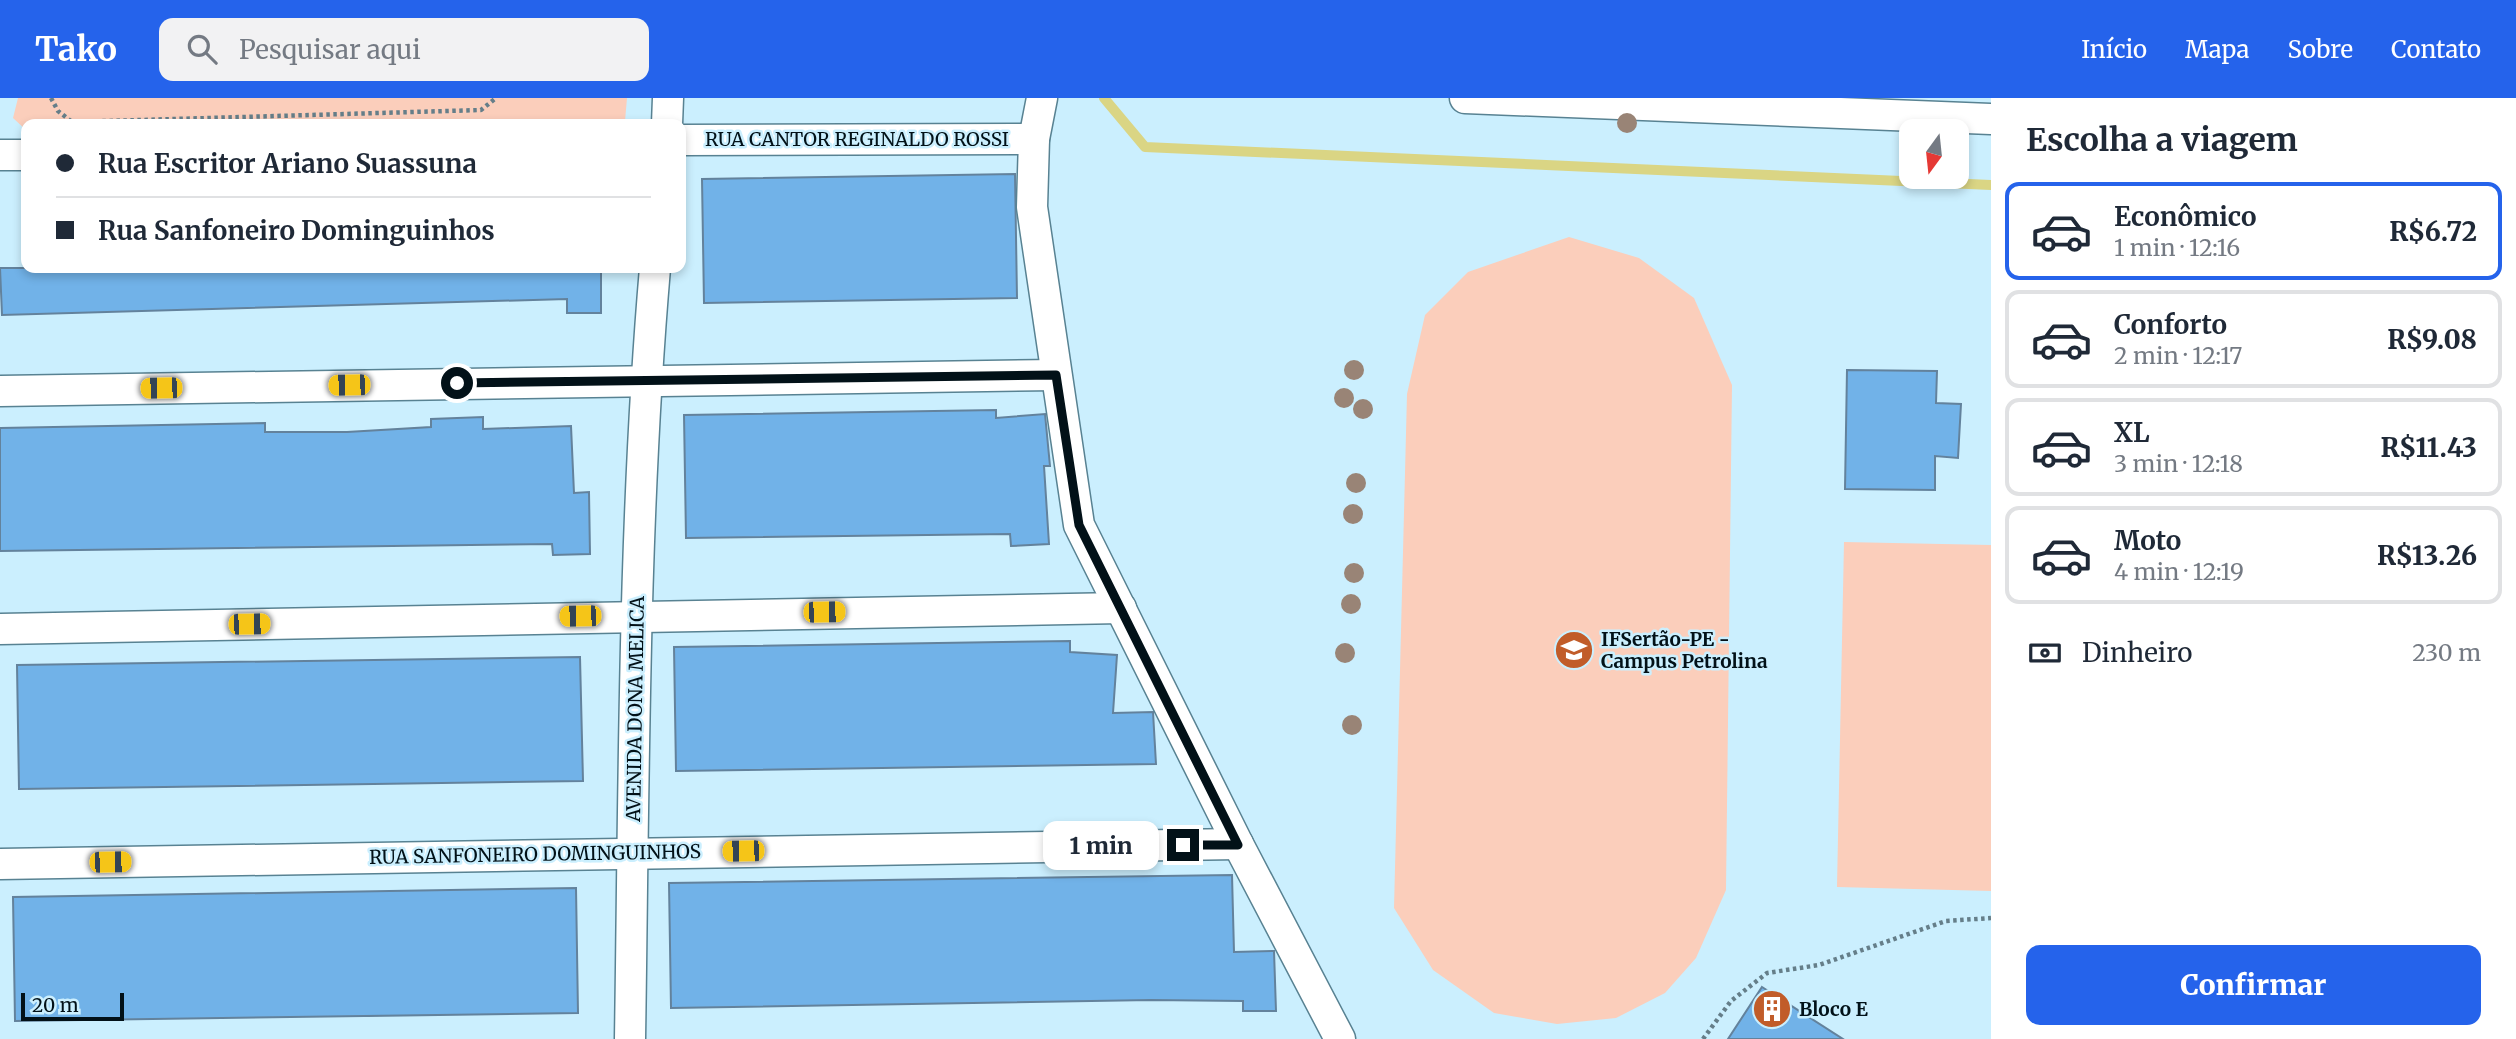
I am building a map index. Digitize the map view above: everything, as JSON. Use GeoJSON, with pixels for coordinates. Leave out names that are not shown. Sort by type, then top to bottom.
{"type":"FeatureCollection","features":[{"type":"Feature","properties":{"kind":"street"},"geometry":{"type":"LineString","coordinates":[[667,119],[668,98]]}},
{"type":"Feature","properties":{"kind":"street"},"geometry":{"type":"LineString","coordinates":[[1042,98],[1034,139],[1032,207],[1079,525],[1238,845],[1340,1039]]}},
{"type":"Feature","properties":{"kind":"street"},"geometry":{"type":"LineString","coordinates":[[1465,98],[1879,107],[1991,119]]}},
{"type":"Feature","properties":{"kind":"street","name":"RUA CANTOR REGINALDO ROSSI"},"geometry":{"type":"LineString","coordinates":[[686,140],[1034,139]]}},
{"type":"Feature","properties":{"kind":"street"},"geometry":{"type":"LineString","coordinates":[[0,155],[21,155]]}},
{"type":"Feature","properties":{"kind":"street","name":"AVENIDA DONA MELICA"},"geometry":{"type":"LineString","coordinates":[[630,1039],[635,615],[645,380],[655,273]]}},
{"type":"Feature","properties":{"kind":"street"},"geometry":{"type":"LineString","coordinates":[[0,391],[1056,375]]}},
{"type":"Feature","properties":{"kind":"street"},"geometry":{"type":"LineString","coordinates":[[0,629],[635,615],[1121,608]]}},
{"type":"Feature","properties":{"kind":"street","name":"RUA SANFONEIRO DOMINGUINHOS"},"geometry":{"type":"LineString","coordinates":[[0,864],[633,852],[1238,845]]}},
{"type":"Feature","properties":{"kind":"path"},"geometry":{"type":"LineString","coordinates":[[51,98],[58,111],[68,119]]}},
{"type":"Feature","properties":{"kind":"path"},"geometry":{"type":"LineString","coordinates":[[174,119],[481,110],[496,98]]}},
{"type":"Feature","properties":{"kind":"path"},"geometry":{"type":"LineString","coordinates":[[1703,1039],[1731,1001],[1767,973],[1819,965],[1946,921],[1991,918]]}},
{"type":"Feature","properties":{"kind":"shaded area"},"geometry":{"type":"Polygon","coordinates":[[[18,98],[627,98],[625,119],[21,119],[21,125],[13,118],[18,98]]]}},
{"type":"Feature","properties":{"kind":"shaded area"},"geometry":{"type":"Polygon","coordinates":[[[1569,237],[1639,258],[1694,298],[1732,385],[1726,890],[1696,958],[1665,993],[1616,1018],[1557,1024],[1494,1013],[1433,970],[1394,908],[1407,394],[1425,315],[1468,272],[1569,237]]]}},
{"type":"Feature","properties":{"kind":"shaded area"},"geometry":{"type":"Polygon","coordinates":[[[1844,542],[1991,545],[1991,891],[1837,887],[1844,542]]]}},
{"type":"Feature","properties":{"kind":"building"},"geometry":{"type":"Polygon","coordinates":[[[1015,174],[1017,298],[704,303],[702,179],[1015,174]]]}},
{"type":"Feature","properties":{"kind":"building"},"geometry":{"type":"Polygon","coordinates":[[[0,268],[21,268],[21,273],[601,273],[601,313],[567,313],[567,299],[2,315],[0,268]]]}},
{"type":"Feature","properties":{"kind":"building"},"geometry":{"type":"Polygon","coordinates":[[[1847,370],[1937,371],[1936,403],[1961,404],[1958,458],[1935,456],[1935,490],[1845,489],[1847,370]]]}},
{"type":"Feature","properties":{"kind":"building"},"geometry":{"type":"Polygon","coordinates":[[[996,410],[996,418],[1045,414],[1050,466],[1044,466],[1049,544],[1011,546],[1010,534],[686,538],[684,415],[996,410]]]}},
{"type":"Feature","properties":{"kind":"building"},"geometry":{"type":"Polygon","coordinates":[[[483,417],[483,429],[571,426],[574,493],[589,492],[590,554],[553,555],[552,544],[0,551],[0,428],[265,423],[265,432],[347,432],[431,427],[431,419],[483,417]]]}},
{"type":"Feature","properties":{"kind":"building"},"geometry":{"type":"Polygon","coordinates":[[[1070,641],[1070,652],[1117,655],[1113,713],[1153,712],[1156,764],[676,771],[674,647],[1070,641]]]}},
{"type":"Feature","properties":{"kind":"building"},"geometry":{"type":"Polygon","coordinates":[[[580,657],[583,781],[19,789],[17,665],[580,657]]]}},
{"type":"Feature","properties":{"kind":"building"},"geometry":{"type":"Polygon","coordinates":[[[1232,875],[1234,952],[1274,951],[1276,1011],[1243,1011],[1243,1001],[1151,1000],[671,1008],[669,883],[1232,875]]]}},
{"type":"Feature","properties":{"kind":"building"},"geometry":{"type":"Polygon","coordinates":[[[576,888],[578,1013],[15,1021],[13,897],[576,888]]]}},
{"type":"Feature","properties":{"kind":"building","name":"Bloco E"},"geometry":{"type":"Polygon","coordinates":[[[1762,987],[1843,1039],[1728,1039],[1762,987]]]}},
{"type":"Feature","properties":{"kind":"waterway"},"geometry":{"type":"LineString","coordinates":[[1104,98],[1145,147],[1991,185]]}},
{"type":"Feature","properties":{"kind":"place","name":"IFSertão-PE - Campus Petrolina"},"geometry":{"type":"Point","coordinates":[1574,650]}},
{"type":"Feature","properties":{"kind":"place","name":"Bloco E"},"geometry":{"type":"Point","coordinates":[1772,1009]}},
{"type":"Feature","properties":{"kind":"route"},"geometry":{"type":"LineString","coordinates":[[457,383],[1056,375],[1079,525],[1092,556],[1121,608],[1238,845],[1183,845]]}}]}
